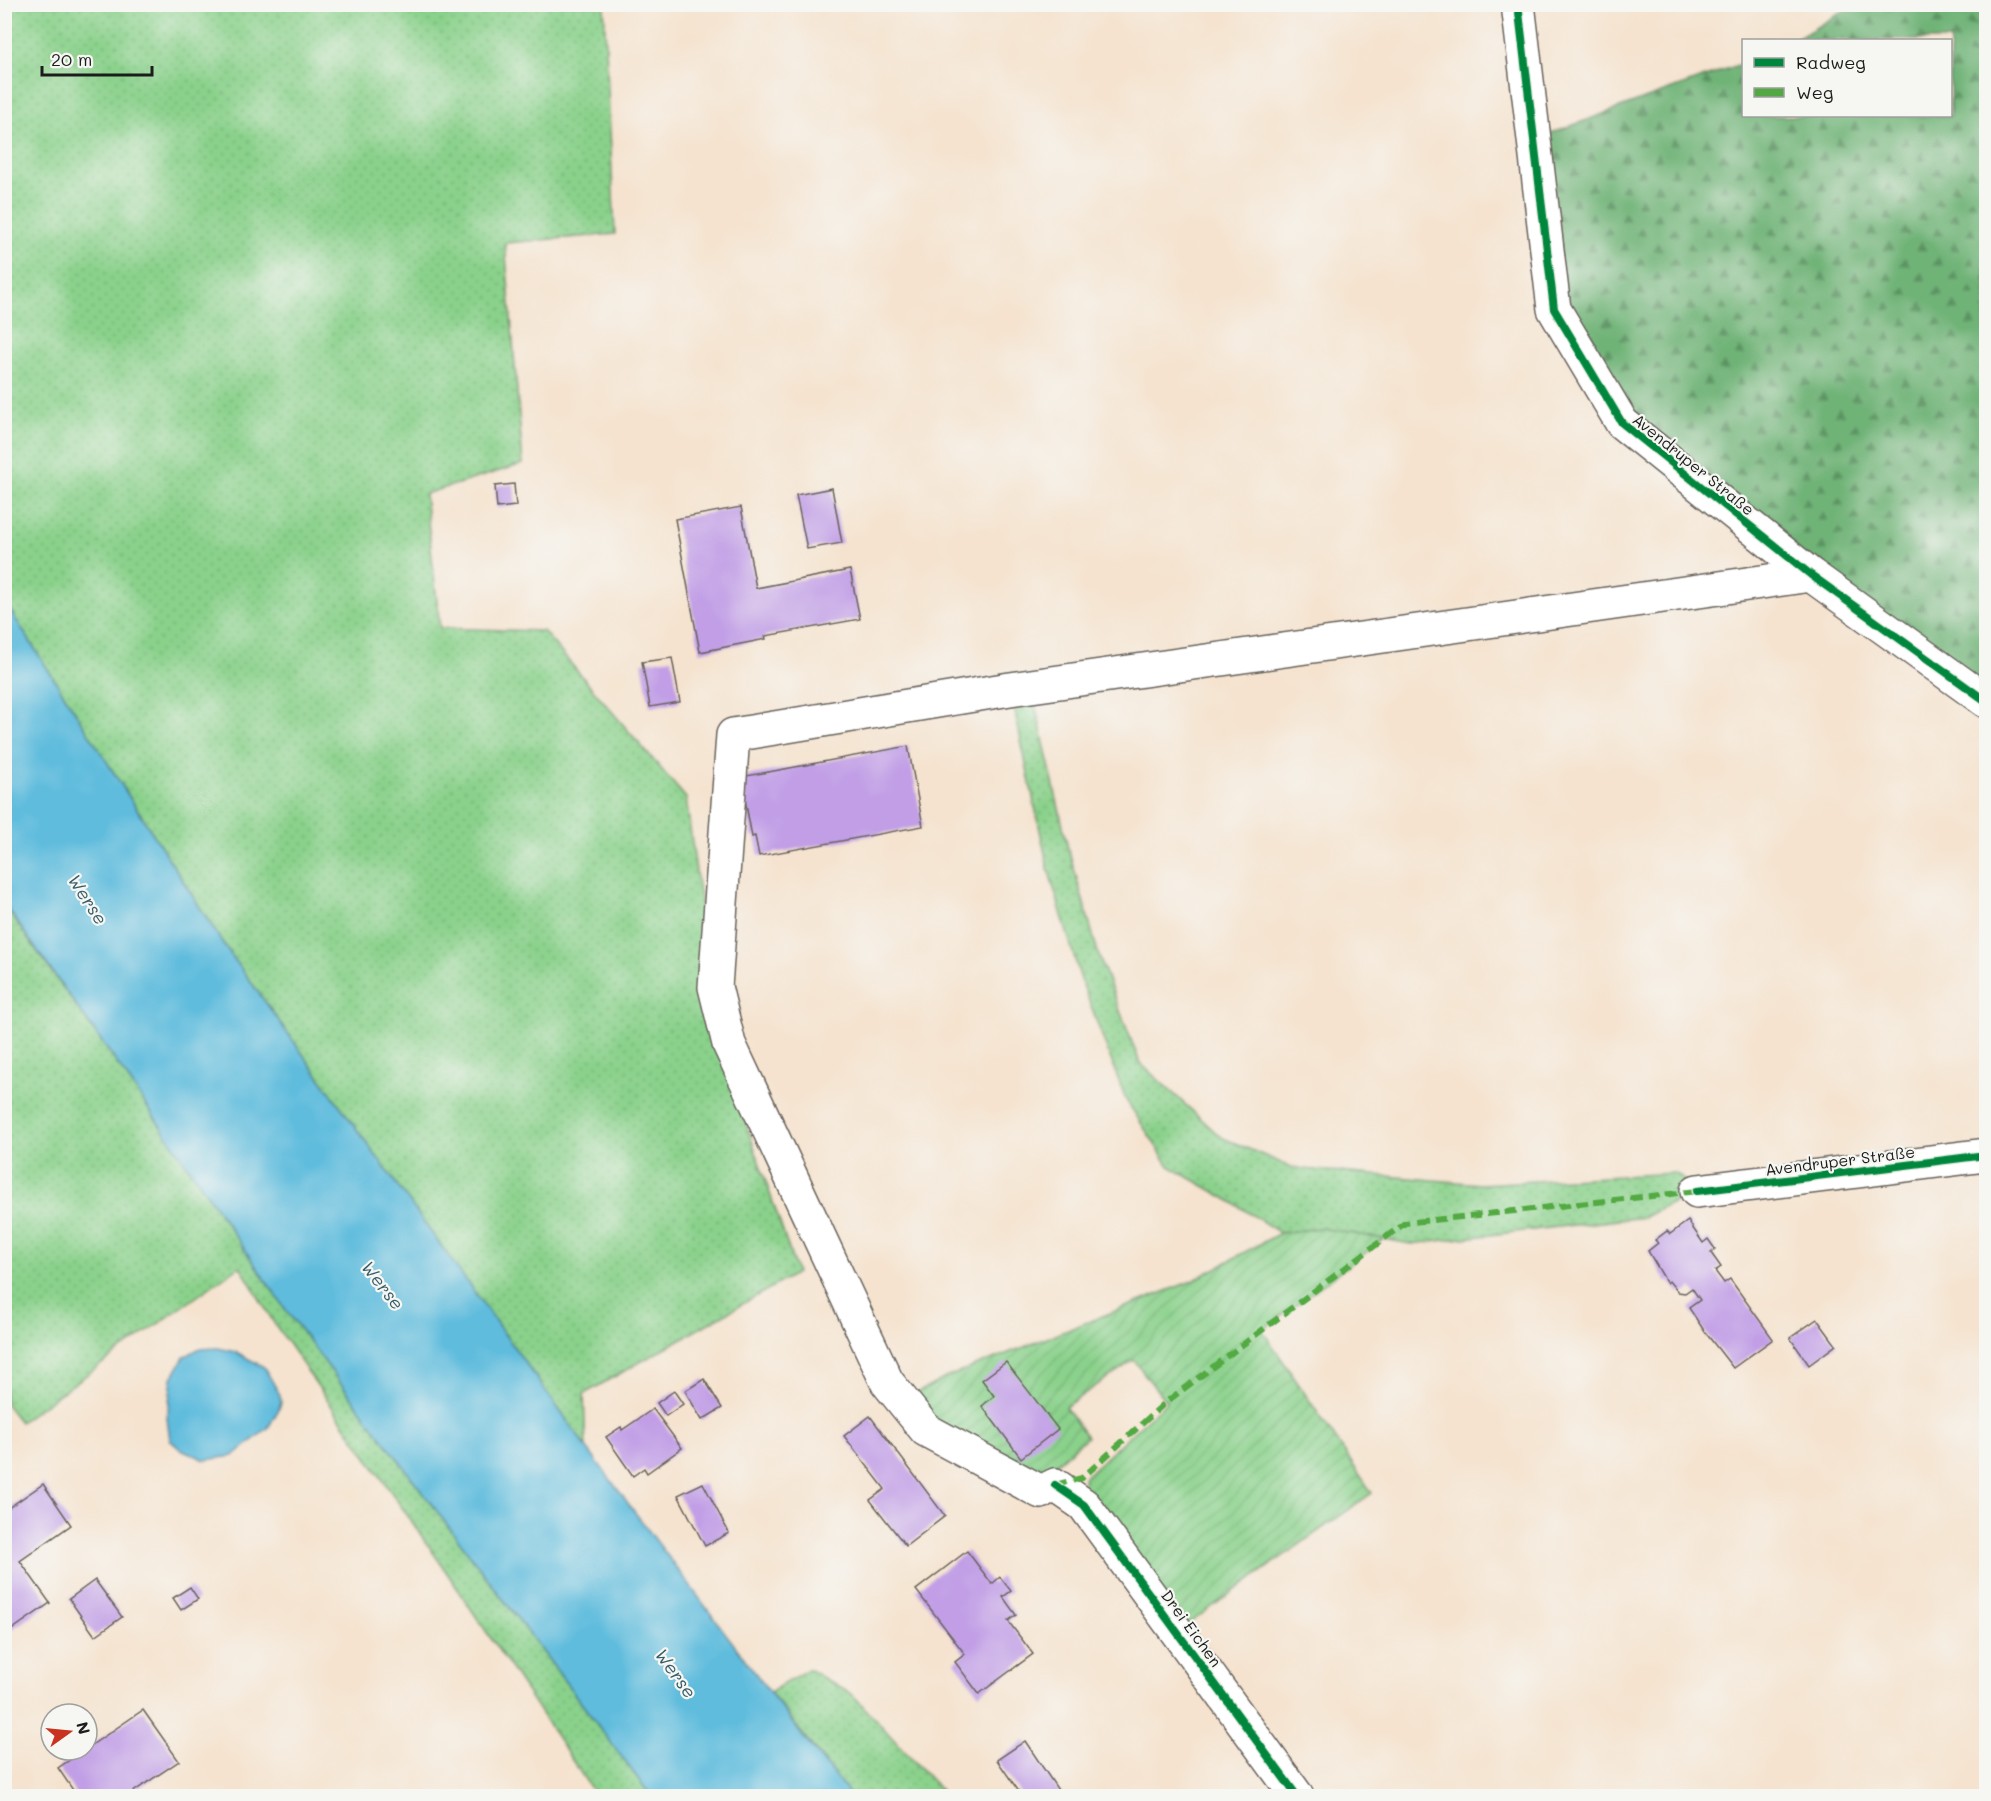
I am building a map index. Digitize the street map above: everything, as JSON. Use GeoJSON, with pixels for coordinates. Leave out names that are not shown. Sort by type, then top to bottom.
{"type":"FeatureCollection","features":[{"type":"Feature","properties":{"kind":"street","name":"Avendruper Straße"},"geometry":{"type":"LineString","coordinates":[[1518,4],[1554,309],[1622,423],[1811,575],[1986,701]]}},
{"type":"Feature","properties":{"kind":"street","name":"Drei Eichen"},"geometry":{"type":"LineString","coordinates":[[1297,1797],[1084,1505],[1055,1485],[1041,1492],[926,1430],[887,1382],[729,1044],[715,987],[733,735],[1010,689],[1811,575]]}},
{"type":"Feature","properties":{"kind":"street","name":"Avendruper Straße"},"geometry":{"type":"LineString","coordinates":[[1696,1191],[1986,1155]]}},
{"type":"Feature","properties":{"kind":"green space"},"geometry":{"type":"Polygon","coordinates":[[[4,5],[604,5],[615,234],[505,243],[523,464],[425,494],[440,628],[543,631],[686,798],[720,1047],[797,1273],[584,1394],[586,1447],[222,942],[8,607],[4,593],[4,5]]]}},
{"type":"Feature","properties":{"kind":"green space"},"geometry":{"type":"Polygon","coordinates":[[[1853,5],[1986,5],[1986,701],[1622,423],[1554,309],[1532,140],[1742,63],[1742,117],[1952,117],[1952,39],[1797,39],[1853,5]]]}},
{"type":"Feature","properties":{"kind":"green space"},"geometry":{"type":"Polygon","coordinates":[[[1031,686],[1068,848],[1099,956],[1140,1063],[1221,1137],[1293,1168],[1480,1184],[1675,1173],[1697,1191],[1644,1217],[1411,1244],[1320,1228],[1280,1233],[1169,1166],[1126,1100],[1081,980],[1048,868],[1010,689],[1031,686]]]}},
{"type":"Feature","properties":{"kind":"green space"},"geometry":{"type":"Polygon","coordinates":[[[4,905],[131,1083],[288,1313],[651,1796],[596,1796],[441,1564],[274,1323],[240,1266],[20,1422],[5,1403],[4,905]]]}},
{"type":"Feature","properties":{"kind":"green space"},"geometry":{"type":"Polygon","coordinates":[[[1320,1228],[1384,1239],[1262,1330],[1372,1493],[1178,1631],[1084,1504],[1083,1478],[1166,1402],[1134,1360],[1065,1407],[1087,1437],[1037,1480],[947,1435],[912,1396],[945,1378],[1192,1281],[1280,1233],[1320,1228]]]}},
{"type":"Feature","properties":{"kind":"green space"},"geometry":{"type":"Polygon","coordinates":[[[808,1669],[853,1695],[946,1796],[851,1796],[770,1692],[808,1669]]]}},
{"type":"Feature","properties":{"kind":"water","name":"Werse"},"geometry":{"type":"Polygon","coordinates":[[[4,594],[8,607],[222,942],[586,1447],[804,1738],[851,1796],[651,1796],[288,1313],[131,1083],[5,905],[4,594]]]}},
{"type":"Feature","properties":{"kind":"water"},"geometry":{"type":"Polygon","coordinates":[[[218,1348],[236,1352],[264,1367],[279,1393],[281,1402],[268,1428],[233,1456],[205,1460],[179,1448],[170,1440],[167,1418],[172,1378],[184,1357],[198,1349],[218,1348]]]}},
{"type":"Feature","properties":{"kind":"building"},"geometry":{"type":"Polygon","coordinates":[[[514,484],[516,506],[497,508],[495,486],[514,484]]]}},
{"type":"Feature","properties":{"kind":"building"},"geometry":{"type":"Polygon","coordinates":[[[832,488],[842,543],[807,549],[796,495],[832,488]]]}},
{"type":"Feature","properties":{"kind":"building"},"geometry":{"type":"Polygon","coordinates":[[[741,507],[756,588],[850,570],[860,619],[765,636],[766,639],[700,652],[675,519],[741,507]]]}},
{"type":"Feature","properties":{"kind":"building"},"geometry":{"type":"Polygon","coordinates":[[[672,658],[680,702],[650,707],[642,662],[672,658]]]}},
{"type":"Feature","properties":{"kind":"building"},"geometry":{"type":"Polygon","coordinates":[[[908,746],[923,826],[759,856],[755,836],[752,837],[741,777],[908,746]]]}},
{"type":"Feature","properties":{"kind":"building"},"geometry":{"type":"Polygon","coordinates":[[[1688,1221],[1703,1243],[1708,1239],[1715,1249],[1711,1253],[1721,1267],[1715,1271],[1724,1283],[1730,1279],[1773,1339],[1733,1368],[1689,1308],[1700,1300],[1692,1288],[1685,1293],[1678,1292],[1669,1281],[1667,1283],[1648,1251],[1658,1243],[1655,1240],[1667,1231],[1670,1234],[1688,1221]]]}},
{"type":"Feature","properties":{"kind":"building"},"geometry":{"type":"Polygon","coordinates":[[[1817,1319],[1836,1345],[1809,1365],[1790,1338],[1817,1319]]]}},
{"type":"Feature","properties":{"kind":"building"},"geometry":{"type":"Polygon","coordinates":[[[1006,1362],[1058,1429],[1021,1458],[982,1406],[994,1396],[982,1380],[1006,1362]]]}},
{"type":"Feature","properties":{"kind":"building"},"geometry":{"type":"Polygon","coordinates":[[[704,1379],[722,1408],[702,1420],[685,1391],[704,1379]]]}},
{"type":"Feature","properties":{"kind":"building"},"geometry":{"type":"Polygon","coordinates":[[[674,1391],[683,1404],[666,1416],[657,1403],[674,1391]]]}},
{"type":"Feature","properties":{"kind":"building"},"geometry":{"type":"Polygon","coordinates":[[[653,1409],[682,1448],[647,1473],[644,1468],[633,1476],[606,1437],[621,1427],[622,1430],[653,1409]]]}},
{"type":"Feature","properties":{"kind":"building"},"geometry":{"type":"Polygon","coordinates":[[[870,1416],[945,1516],[906,1546],[870,1500],[885,1489],[844,1436],[870,1416]]]}},
{"type":"Feature","properties":{"kind":"building"},"geometry":{"type":"Polygon","coordinates":[[[703,1483],[729,1533],[705,1546],[678,1495],[703,1483]]]}},
{"type":"Feature","properties":{"kind":"building"},"geometry":{"type":"Polygon","coordinates":[[[43,1484],[71,1525],[20,1561],[50,1603],[4,1635],[4,1511],[43,1484]]]}},
{"type":"Feature","properties":{"kind":"building"},"geometry":{"type":"Polygon","coordinates":[[[967,1551],[992,1584],[1000,1577],[1011,1591],[1003,1597],[1016,1615],[1008,1621],[1033,1654],[979,1694],[955,1662],[965,1654],[916,1590],[967,1551]]]}},
{"type":"Feature","properties":{"kind":"building"},"geometry":{"type":"Polygon","coordinates":[[[95,1580],[122,1617],[95,1636],[69,1599],[95,1580]]]}},
{"type":"Feature","properties":{"kind":"building"},"geometry":{"type":"Polygon","coordinates":[[[190,1587],[198,1599],[181,1610],[173,1598],[190,1587]]]}},
{"type":"Feature","properties":{"kind":"building"},"geometry":{"type":"Polygon","coordinates":[[[143,1710],[179,1761],[127,1796],[77,1796],[58,1768],[67,1762],[99,1762],[99,1740],[143,1710]]]}},
{"type":"Feature","properties":{"kind":"building"},"geometry":{"type":"Polygon","coordinates":[[[1025,1741],[1062,1796],[1022,1796],[997,1760],[1025,1741]]]}},
{"type":"Feature","properties":{"kind":"marked path"},"geometry":{"type":"LineString","coordinates":[[1055,1485],[1082,1478],[1166,1402],[1405,1223],[1697,1191]]}},
{"type":"Feature","properties":{"kind":"cycle path"},"geometry":{"type":"LineString","coordinates":[[1518,4],[1554,309],[1622,423],[1811,575],[1986,701]]}},
{"type":"Feature","properties":{"kind":"cycle path"},"geometry":{"type":"LineString","coordinates":[[1697,1191],[1986,1155]]}},
{"type":"Feature","properties":{"kind":"cycle path"},"geometry":{"type":"LineString","coordinates":[[1055,1485],[1084,1505],[1297,1796]]}}]}
